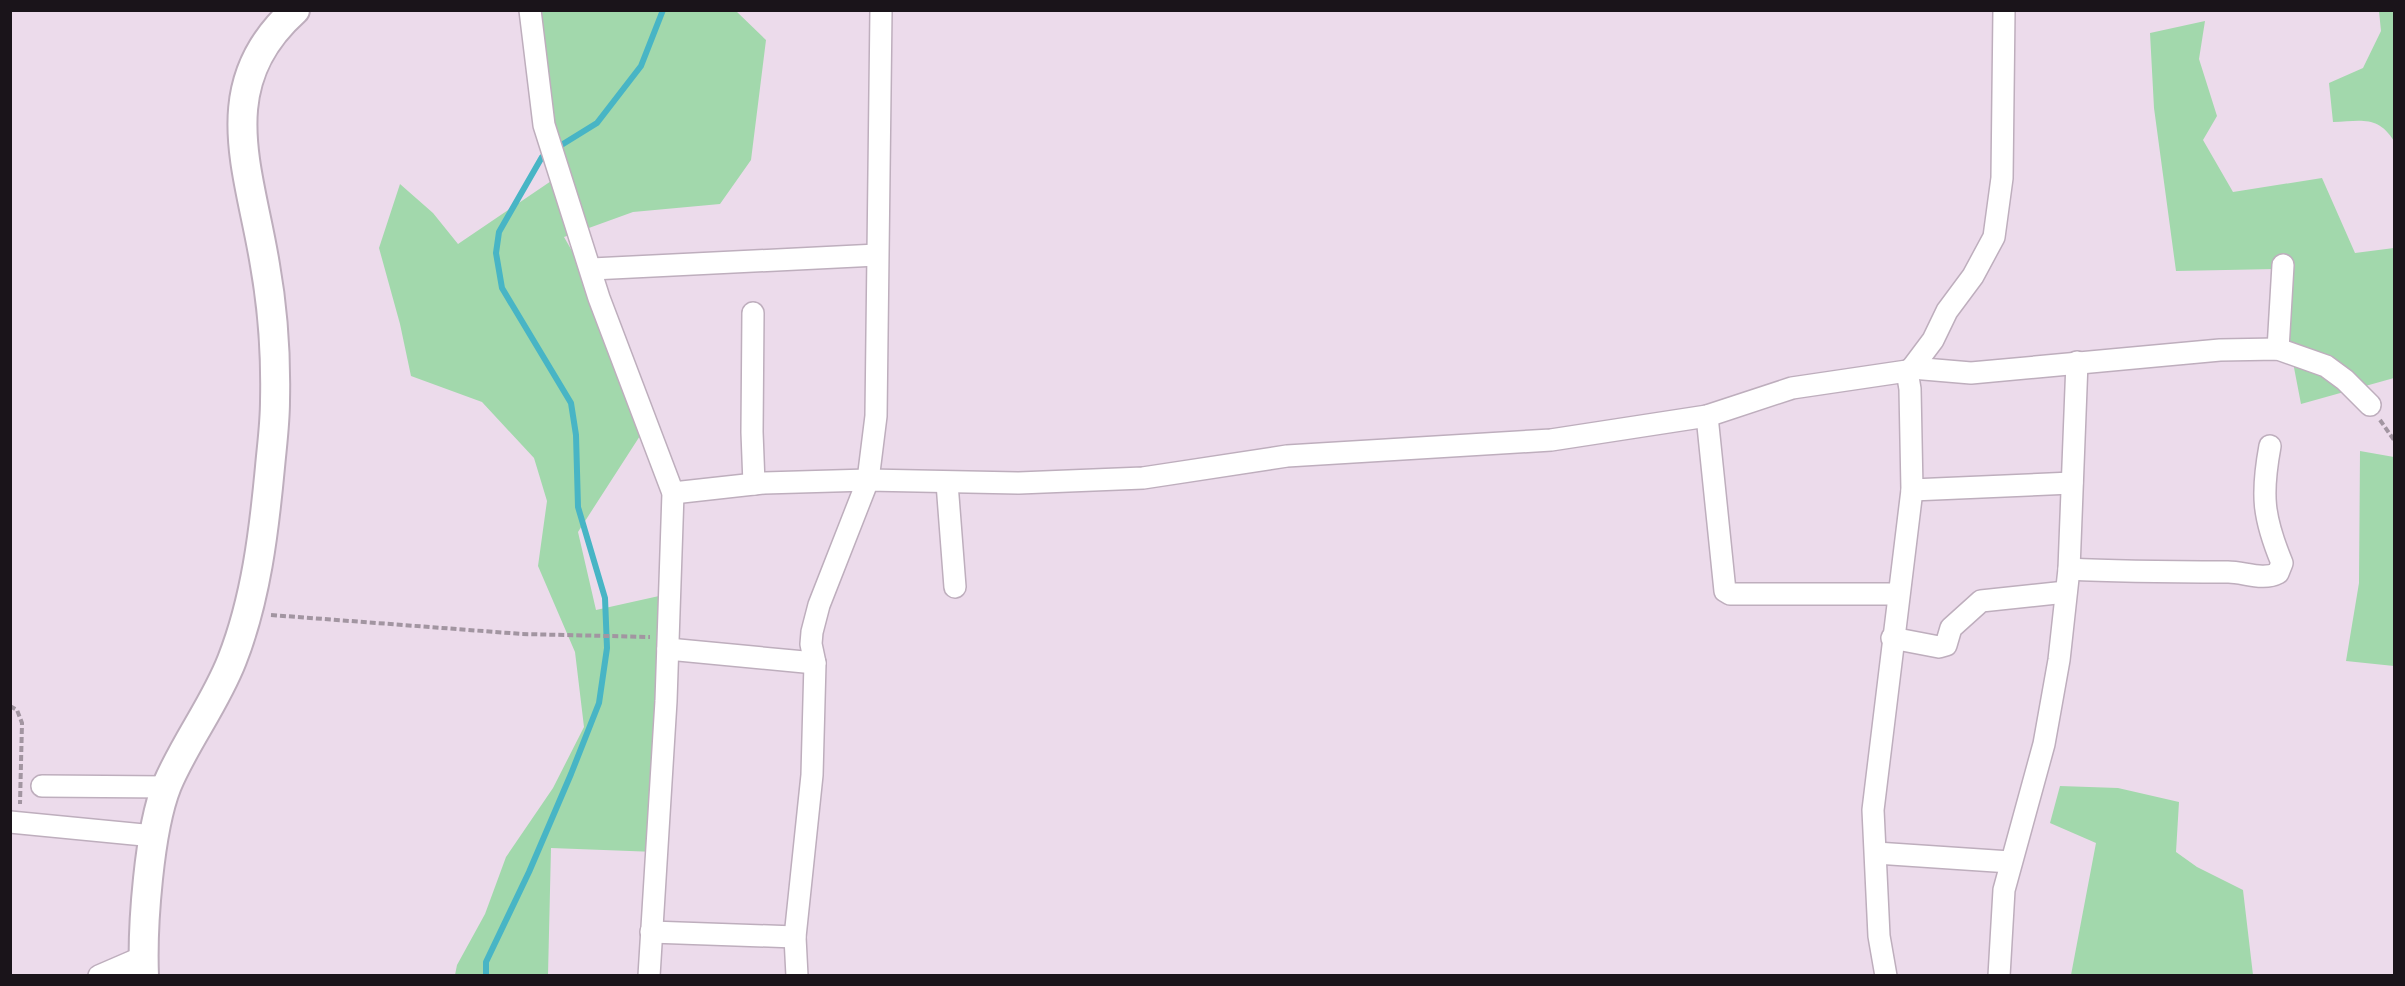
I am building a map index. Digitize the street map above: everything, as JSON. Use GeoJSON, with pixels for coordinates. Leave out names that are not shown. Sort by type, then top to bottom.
{"type":"FeatureCollection","features":[{"type":"Feature","properties":{"kind":"street"},"geometry":{"type":"LineString","coordinates":[[99,975],[143,966],[154,836],[166,787],[232,662],[246,613],[267,511],[275,375],[272,313],[243,154],[241,112],[246,87],[256,62],[284,20],[295,10]]}},
{"type":"Feature","properties":{"kind":"street"},"geometry":{"type":"LineString","coordinates":[[530,10],[544,125],[592,269],[599,298],[673,493],[668,643],[648,975]]}},
{"type":"Feature","properties":{"kind":"street"},"geometry":{"type":"LineString","coordinates":[[797,975],[795,937],[812,775],[815,663],[811,644],[817,614],[868,480],[876,416],[881,10]]}},
{"type":"Feature","properties":{"kind":"street"},"geometry":{"type":"LineString","coordinates":[[1886,975],[1879,936],[1873,810],[1892,638],[1912,490],[1909,369],[1933,340],[1947,311],[1973,276],[1994,237],[2002,178],[2004,10]]}},
{"type":"Feature","properties":{"kind":"street"},"geometry":{"type":"LineString","coordinates":[[592,269],[877,255]]}},
{"type":"Feature","properties":{"kind":"street"},"geometry":{"type":"LineString","coordinates":[[2278,349],[2283,265]]}},
{"type":"Feature","properties":{"kind":"street"},"geometry":{"type":"LineString","coordinates":[[753,313],[754,484]]}},
{"type":"Feature","properties":{"kind":"street"},"geometry":{"type":"LineString","coordinates":[[673,493],[754,484],[868,480],[947,483],[1143,478],[1287,456],[1551,440],[1707,416],[1792,388],[1909,369],[1971,373],[2220,351],[2278,349],[2326,366],[2345,380],[2370,405]]}},
{"type":"Feature","properties":{"kind":"street"},"geometry":{"type":"LineString","coordinates":[[1999,975],[2004,890],[2044,744],[2059,660],[2069,569],[2077,362]]}},
{"type":"Feature","properties":{"kind":"street"},"geometry":{"type":"LineString","coordinates":[[1707,416],[1725,591],[1730,594],[1898,594]]}},
{"type":"Feature","properties":{"kind":"street"},"geometry":{"type":"LineString","coordinates":[[2069,569],[2156,574],[2231,572],[2260,576],[2278,573],[2282,563],[2265,520],[2265,475],[2270,446]]}},
{"type":"Feature","properties":{"kind":"street"},"geometry":{"type":"LineString","coordinates":[[947,483],[955,587]]}},
{"type":"Feature","properties":{"kind":"street"},"geometry":{"type":"LineString","coordinates":[[1912,490],[2072,483]]}},
{"type":"Feature","properties":{"kind":"street"},"geometry":{"type":"LineString","coordinates":[[1892,638],[1939,647],[1946,645],[1954,624],[1982,600],[2066,592]]}},
{"type":"Feature","properties":{"kind":"street"},"geometry":{"type":"LineString","coordinates":[[668,643],[815,663]]}},
{"type":"Feature","properties":{"kind":"street"},"geometry":{"type":"LineString","coordinates":[[42,786],[166,787]]}},
{"type":"Feature","properties":{"kind":"street"},"geometry":{"type":"LineString","coordinates":[[15,822],[154,836]]}},
{"type":"Feature","properties":{"kind":"street"},"geometry":{"type":"LineString","coordinates":[[1876,852],[2010,862]]}},
{"type":"Feature","properties":{"kind":"street"},"geometry":{"type":"LineString","coordinates":[[651,932],[795,937]]}},
{"type":"Feature","properties":{"kind":"path"},"geometry":{"type":"LineString","coordinates":[[246,613],[510,633],[620,636],[668,643]]}},
{"type":"Feature","properties":{"kind":"path"},"geometry":{"type":"LineString","coordinates":[[10,706],[17,710],[22,723],[15,822]]}},
{"type":"Feature","properties":{"kind":"green space"},"geometry":{"type":"Polygon","coordinates":[[[530,11],[736,11],[766,40],[751,160],[720,204],[633,212],[564,237],[599,298],[647,425],[578,532],[596,610],[668,594],[656,852],[551,848],[548,975],[455,975],[457,965],[485,914],[506,857],[553,788],[584,727],[575,652],[538,566],[547,501],[534,458],[482,402],[411,376],[400,324],[379,248],[400,184],[433,213],[458,244],[560,175],[530,11]]]}},
{"type":"Feature","properties":{"kind":"green space"},"geometry":{"type":"Polygon","coordinates":[[[2379,11],[2394,11],[2394,141],[2382,127],[2375,123],[2368,121],[2333,122],[2329,83],[2363,68],[2381,31],[2379,11]]]}},
{"type":"Feature","properties":{"kind":"green space"},"geometry":{"type":"Polygon","coordinates":[[[2205,21],[2199,59],[2217,116],[2203,140],[2233,192],[2322,178],[2355,253],[2394,248],[2394,378],[2301,404],[2275,269],[2176,271],[2154,108],[2150,33],[2205,21]]]}},
{"type":"Feature","properties":{"kind":"green space"},"geometry":{"type":"Polygon","coordinates":[[[2360,451],[2394,457],[2394,666],[2346,661],[2359,583],[2360,451]]]}},
{"type":"Feature","properties":{"kind":"green space"},"geometry":{"type":"Polygon","coordinates":[[[2060,786],[2118,788],[2179,802],[2176,852],[2197,867],[2243,890],[2253,975],[2071,975],[2096,843],[2050,823],[2060,786]]]}},
{"type":"Feature","properties":{"kind":"waterway"},"geometry":{"type":"LineString","coordinates":[[486,976],[486,962],[529,872],[599,703],[607,648],[605,598],[578,507],[576,435],[571,403],[502,288],[496,253],[499,232],[542,157],[597,123],[641,66],[663,10]]}}]}
